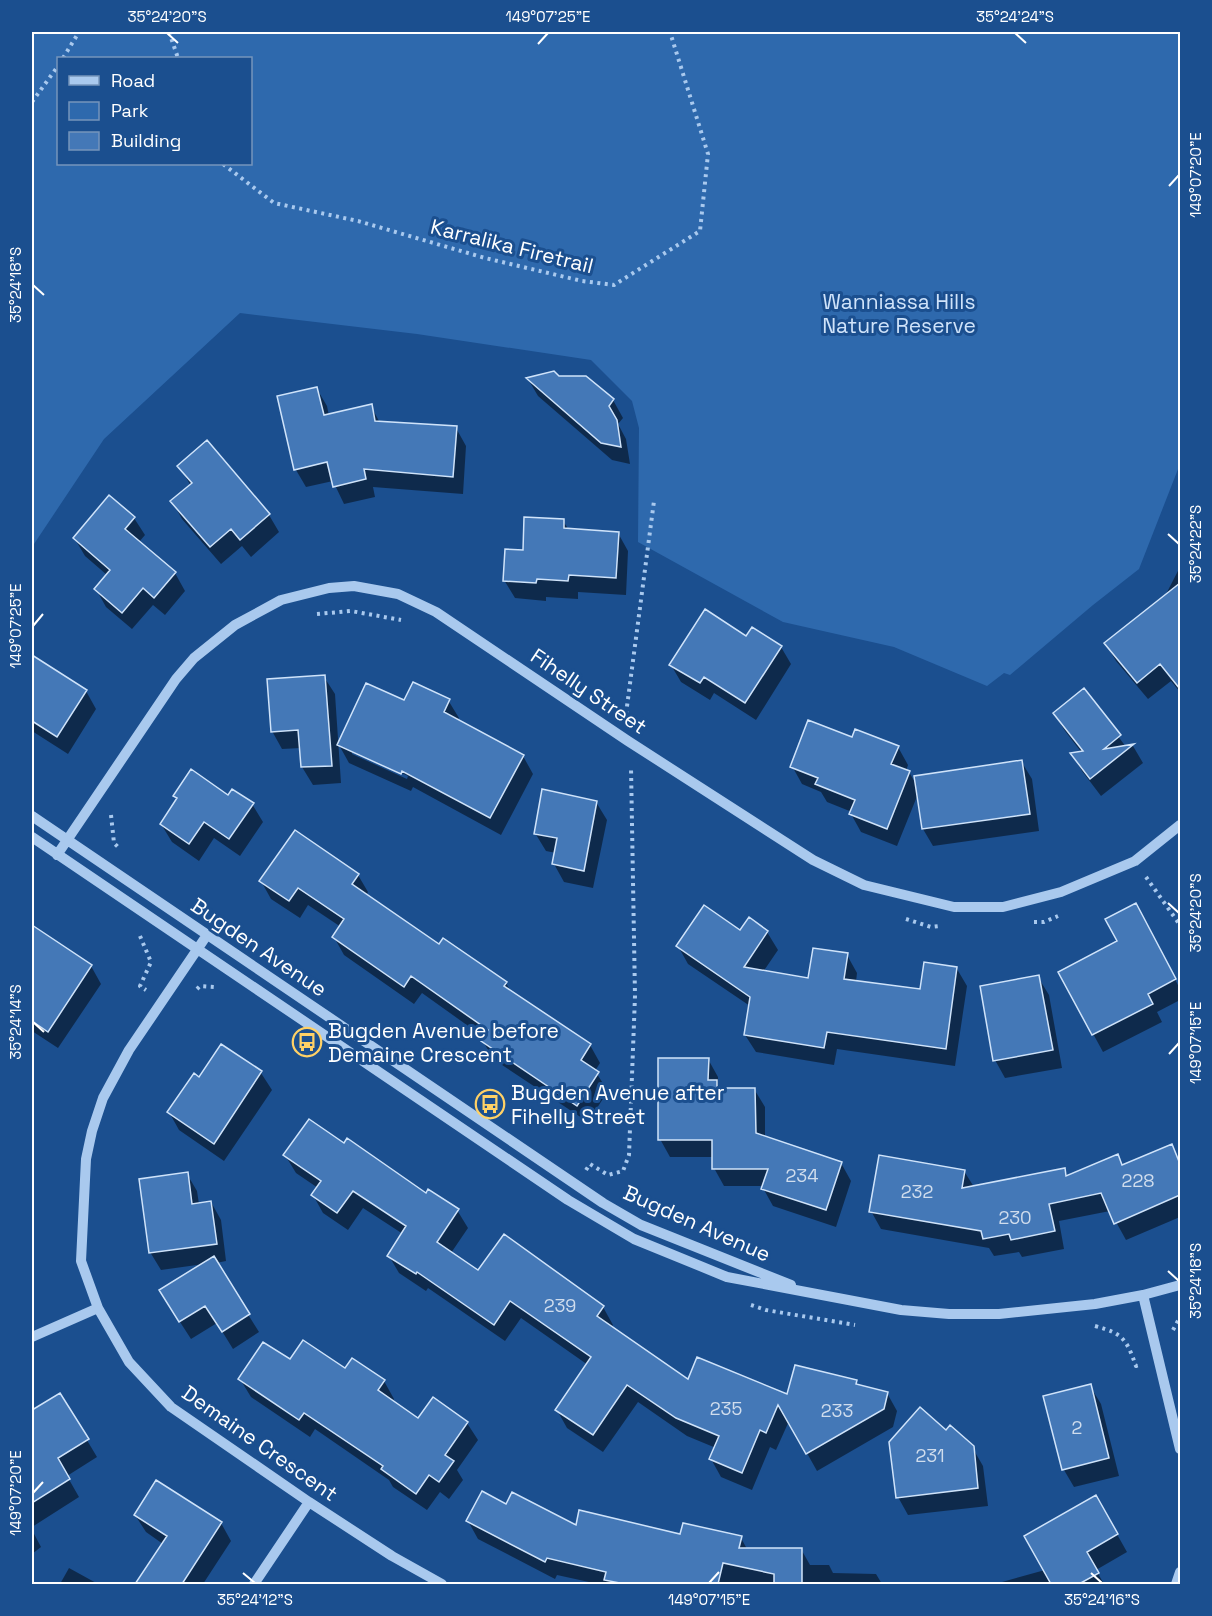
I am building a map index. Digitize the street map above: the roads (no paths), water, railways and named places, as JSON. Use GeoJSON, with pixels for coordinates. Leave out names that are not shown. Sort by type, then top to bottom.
{"type":"FeatureCollection","features":[{"type":"Feature","properties":{"kind":"street","name":"Fihelly Street"},"geometry":{"type":"LineString","coordinates":[[57,855],[176,679],[194,658],[235,624],[281,600],[329,588],[354,586],[398,594],[436,612],[628,741],[803,854],[864,885],[954,907],[1003,907],[1061,892],[1135,861],[1180,825]]}},
{"type":"Feature","properties":{"kind":"street","name":"Bugden Avenue"},"geometry":{"type":"LineString","coordinates":[[32,816],[603,1203],[641,1225],[814,1294]]}},
{"type":"Feature","properties":{"kind":"street","name":"Bugden Avenue"},"geometry":{"type":"LineString","coordinates":[[32,837],[568,1200],[634,1239],[727,1278],[901,1310],[949,1314],[999,1314],[1074,1306],[1143,1295],[1180,1285]]}},
{"type":"Feature","properties":{"kind":"street","name":"Demaine Crescent"},"geometry":{"type":"LineString","coordinates":[[207,935],[129,1050],[103,1098],[92,1131],[86,1159],[81,1261],[98,1308],[129,1362],[171,1407],[309,1502],[392,1556],[442,1584]]}},
{"type":"Feature","properties":{"kind":"street"},"geometry":{"type":"LineString","coordinates":[[521,1168],[530,1153]]}},
{"type":"Feature","properties":{"kind":"street"},"geometry":{"type":"LineString","coordinates":[[634,1239],[641,1225]]}},
{"type":"Feature","properties":{"kind":"street"},"geometry":{"type":"LineString","coordinates":[[1143,1295],[1180,1449]]}},
{"type":"Feature","properties":{"kind":"street"},"geometry":{"type":"LineString","coordinates":[[32,1337],[98,1308]]}},
{"type":"Feature","properties":{"kind":"street"},"geometry":{"type":"LineString","coordinates":[[254,1584],[309,1502]]}},
{"type":"Feature","properties":{"kind":"street"},"geometry":{"type":"LineString","coordinates":[[1176,1584],[1180,1572]]}},
{"type":"Feature","properties":{"kind":"place","name":"Bugden Avenue before Demaine Crescent"},"geometry":{"type":"Point","coordinates":[307,1042]}},
{"type":"Feature","properties":{"kind":"place","name":"Bugden Avenue after Fihelly Street"},"geometry":{"type":"Point","coordinates":[490,1104]}},
{"type":"Feature","properties":{"kind":"park label","name":"Wanniassa Hills Nature Reserve"},"geometry":{"type":"Point","coordinates":[899,313]}}]}
